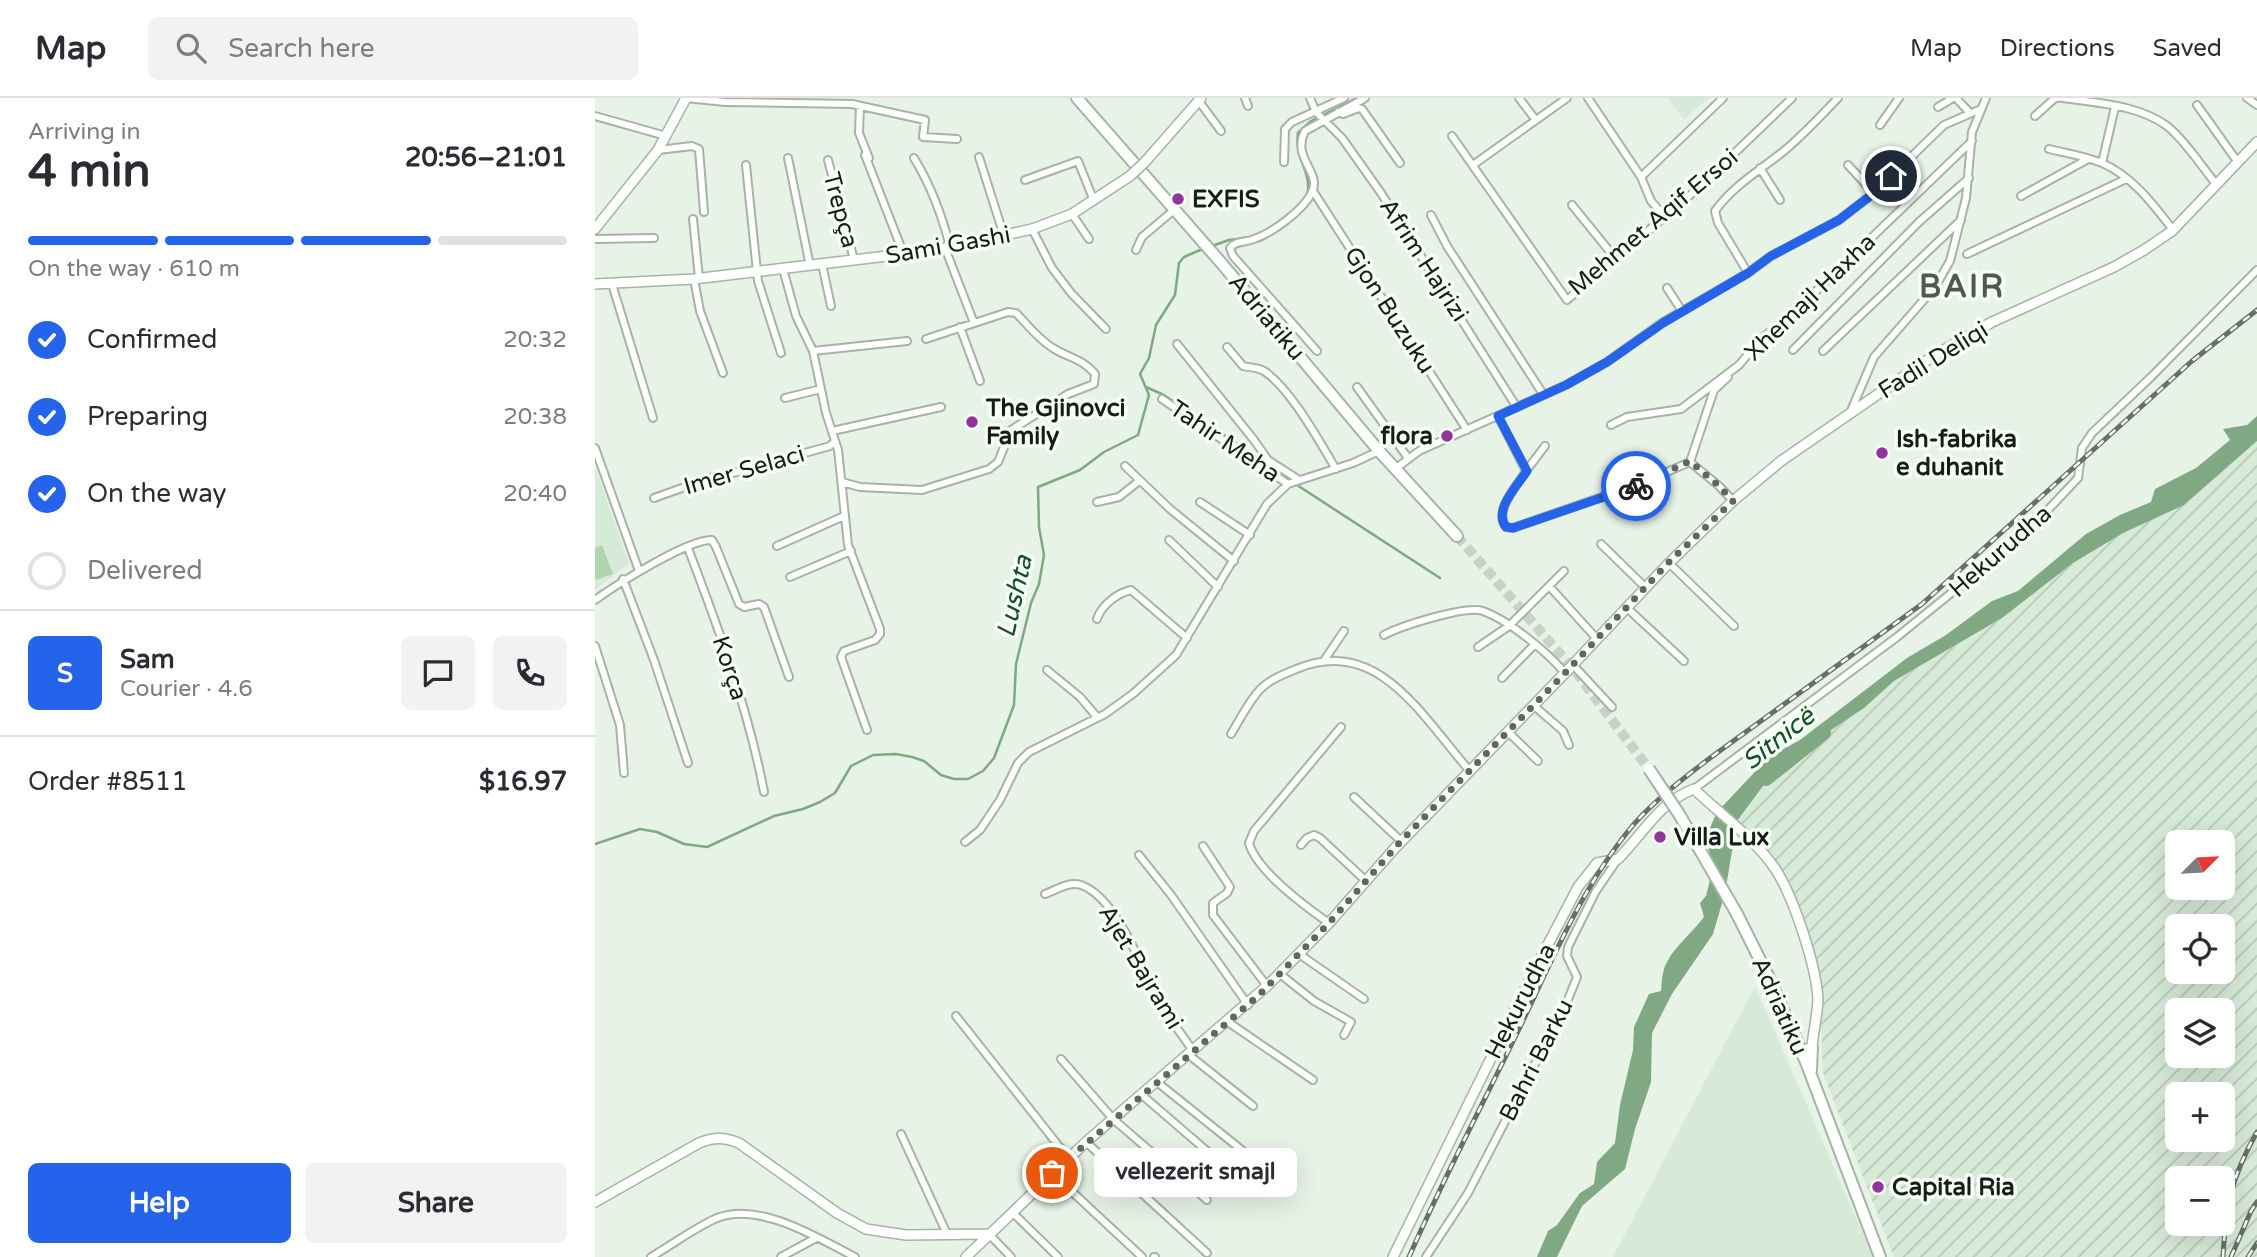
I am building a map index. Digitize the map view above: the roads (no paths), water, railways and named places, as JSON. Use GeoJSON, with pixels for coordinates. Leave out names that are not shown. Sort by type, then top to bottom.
{"type":"FeatureCollection","features":[{"type":"Feature","properties":{"kind":"main road","name":"Adriatiku"},"geometry":{"type":"LineString","coordinates":[[1077,98],[1223,265],[1379,451],[1457,536]]}},
{"type":"Feature","properties":{"kind":"main road"},"geometry":{"type":"LineString","coordinates":[[1091,98],[1094,116]]}},
{"type":"Feature","properties":{"kind":"main road","name":"Adriatiku"},"geometry":{"type":"LineString","coordinates":[[1649,769],[1679,814],[1737,914],[1811,1076],[1880,1257]]}},
{"type":"Feature","properties":{"kind":"main road"},"geometry":{"type":"LineString","coordinates":[[1811,1076],[1812,1046]]}},
{"type":"Feature","properties":{"kind":"street"},"geometry":{"type":"LineString","coordinates":[[595,229],[599,217],[658,150],[686,98],[860,106],[925,120],[923,137],[957,139]]}},
{"type":"Feature","properties":{"kind":"street"},"geometry":{"type":"LineString","coordinates":[[1200,98],[1221,131]]}},
{"type":"Feature","properties":{"kind":"street","name":"Sami Gashi"},"geometry":{"type":"LineString","coordinates":[[595,284],[696,279],[904,255],[1032,229],[1072,214],[1130,176],[1146,162],[1200,98]]}},
{"type":"Feature","properties":{"kind":"street"},"geometry":{"type":"LineString","coordinates":[[1245,98],[1248,106]]}},
{"type":"Feature","properties":{"kind":"street","name":"Afrim Hajrizi"},"geometry":{"type":"LineString","coordinates":[[1310,98],[1316,112],[1342,138],[1381,193],[1516,406]]}},
{"type":"Feature","properties":{"kind":"street"},"geometry":{"type":"LineString","coordinates":[[1284,162],[1285,129],[1292,122],[1344,98]]}},
{"type":"Feature","properties":{"kind":"street"},"geometry":{"type":"LineString","coordinates":[[1324,120],[1365,98]]}},
{"type":"Feature","properties":{"kind":"street"},"geometry":{"type":"LineString","coordinates":[[1520,98],[1535,119]]}},
{"type":"Feature","properties":{"kind":"street"},"geometry":{"type":"LineString","coordinates":[[1473,165],[1567,98]]}},
{"type":"Feature","properties":{"kind":"street"},"geometry":{"type":"LineString","coordinates":[[1588,98],[1641,177],[1651,201],[1665,217]]}},
{"type":"Feature","properties":{"kind":"street"},"geometry":{"type":"LineString","coordinates":[[1641,177],[1723,98]]}},
{"type":"Feature","properties":{"kind":"street","name":"Mehmet Aqif Ersoi"},"geometry":{"type":"LineString","coordinates":[[1452,136],[1567,300],[1665,217],[1792,98]]}},
{"type":"Feature","properties":{"kind":"street"},"geometry":{"type":"LineString","coordinates":[[1880,125],[1899,98]]}},
{"type":"Feature","properties":{"kind":"street"},"geometry":{"type":"LineString","coordinates":[[1938,107],[1955,98],[1970,113]]}},
{"type":"Feature","properties":{"kind":"street"},"geometry":{"type":"LineString","coordinates":[[1850,413],[1874,357],[1934,287],[1950,261],[1969,177],[1972,141],[1980,111],[1989,98]]}},
{"type":"Feature","properties":{"kind":"street"},"geometry":{"type":"LineString","coordinates":[[2035,117],[2055,98],[2061,98],[2115,107],[2154,118],[2170,128],[2216,184]]}},
{"type":"Feature","properties":{"kind":"street"},"geometry":{"type":"LineString","coordinates":[[2246,98],[2257,105]]}},
{"type":"Feature","properties":{"kind":"street"},"geometry":{"type":"LineString","coordinates":[[1748,273],[1718,223],[1715,211],[1722,201],[1791,144],[1836,99]]}},
{"type":"Feature","properties":{"kind":"street"},"geometry":{"type":"LineString","coordinates":[[2197,105],[2237,161]]}},
{"type":"Feature","properties":{"kind":"street"},"geometry":{"type":"LineString","coordinates":[[860,106],[859,133],[904,255]]}},
{"type":"Feature","properties":{"kind":"street"},"geometry":{"type":"LineString","coordinates":[[2102,163],[2115,107]]}},
{"type":"Feature","properties":{"kind":"street","name":"Afrim Hajrizi"},"geometry":{"type":"LineString","coordinates":[[1337,112],[1343,114],[1362,109],[1400,163]]}},
{"type":"Feature","properties":{"kind":"street"},"geometry":{"type":"LineString","coordinates":[[1395,468],[1408,458],[1597,368],[1771,256],[1839,220],[1874,193],[1944,125],[1980,111]]}},
{"type":"Feature","properties":{"kind":"street"},"geometry":{"type":"LineString","coordinates":[[595,116],[666,136]]}},
{"type":"Feature","properties":{"kind":"street","name":"Gjon Buzuku"},"geometry":{"type":"LineString","coordinates":[[1324,120],[1305,131],[1300,144],[1312,177],[1313,191],[1467,430]]}},
{"type":"Feature","properties":{"kind":"street","name":"Xhemajl Haxha"},"geometry":{"type":"LineString","coordinates":[[1690,461],[1714,390],[1762,338],[1786,320],[1972,141]]}},
{"type":"Feature","properties":{"kind":"street","name":"Fadil Deliqi"},"geometry":{"type":"LineString","coordinates":[[966,1257],[1086,1142],[1248,1005],[1280,974],[1401,841],[1573,665],[1669,562],[1733,501],[1781,461],[1932,357],[1991,322],[2114,267],[2144,250],[2173,230],[2257,142]]}},
{"type":"Feature","properties":{"kind":"street"},"geometry":{"type":"LineString","coordinates":[[658,150],[692,146],[699,149],[704,212]]}},
{"type":"Feature","properties":{"kind":"street"},"geometry":{"type":"LineString","coordinates":[[2049,149],[2102,163],[2147,197],[2173,230]]}},
{"type":"Feature","properties":{"kind":"street"},"geometry":{"type":"LineString","coordinates":[[979,157],[1004,236]]}},
{"type":"Feature","properties":{"kind":"street"},"geometry":{"type":"LineString","coordinates":[[788,158],[810,266]]}},
{"type":"Feature","properties":{"kind":"street"},"geometry":{"type":"LineString","coordinates":[[914,158],[928,181],[942,216],[948,248],[974,323]]}},
{"type":"Feature","properties":{"kind":"street"},"geometry":{"type":"LineString","coordinates":[[2021,196],[2088,159]]}},
{"type":"Feature","properties":{"kind":"street","name":"Trepça"},"geometry":{"type":"LineString","coordinates":[[828,160],[854,260]]}},
{"type":"Feature","properties":{"kind":"street"},"geometry":{"type":"LineString","coordinates":[[1025,180],[1078,161],[1094,201]]}},
{"type":"Feature","properties":{"kind":"street"},"geometry":{"type":"LineString","coordinates":[[746,165],[757,277],[781,353]]}},
{"type":"Feature","properties":{"kind":"street"},"geometry":{"type":"LineString","coordinates":[[1848,165],[1874,193]]}},
{"type":"Feature","properties":{"kind":"street"},"geometry":{"type":"LineString","coordinates":[[1760,168],[1780,200]]}},
{"type":"Feature","properties":{"kind":"street"},"geometry":{"type":"LineString","coordinates":[[1793,350],[1919,222],[1969,177]]}},
{"type":"Feature","properties":{"kind":"street"},"geometry":{"type":"LineString","coordinates":[[1967,254],[2126,179]]}},
{"type":"Feature","properties":{"kind":"street"},"geometry":{"type":"LineString","coordinates":[[1313,191],[1282,223],[1262,236],[1237,242],[1230,248],[1234,256],[1317,351]]}},
{"type":"Feature","properties":{"kind":"street"},"geometry":{"type":"LineString","coordinates":[[1572,205],[1615,258]]}},
{"type":"Feature","properties":{"kind":"street"},"geometry":{"type":"LineString","coordinates":[[1136,250],[1142,237],[1174,210]]}},
{"type":"Feature","properties":{"kind":"street"},"geometry":{"type":"LineString","coordinates":[[1072,214],[1089,239]]}},
{"type":"Feature","properties":{"kind":"street"},"geometry":{"type":"LineString","coordinates":[[1431,215],[1447,246],[1543,394]]}},
{"type":"Feature","properties":{"kind":"street"},"geometry":{"type":"LineString","coordinates":[[694,219],[700,310],[723,373]]}},
{"type":"Feature","properties":{"kind":"street"},"geometry":{"type":"LineString","coordinates":[[1823,351],[1961,220]]}},
{"type":"Feature","properties":{"kind":"street"},"geometry":{"type":"LineString","coordinates":[[1032,229],[1052,268],[1071,293],[1106,329]]}},
{"type":"Feature","properties":{"kind":"street"},"geometry":{"type":"LineString","coordinates":[[595,239],[654,237]]}},
{"type":"Feature","properties":{"kind":"street"},"geometry":{"type":"LineString","coordinates":[[822,264],[831,306]]}},
{"type":"Feature","properties":{"kind":"street"},"geometry":{"type":"LineString","coordinates":[[783,269],[796,316],[813,351],[838,450],[844,516],[851,551],[880,629],[875,640],[841,653],[842,663],[867,730]]}},
{"type":"Feature","properties":{"kind":"street","name":"Hekurudha"},"geometry":{"type":"LineString","coordinates":[[1394,1257],[1532,975],[1579,887],[1597,863],[1618,859],[1652,818],[1679,794],[1694,789],[1897,637],[2029,530],[2078,478],[2082,448],[2092,433],[2160,369],[2257,270]]}},
{"type":"Feature","properties":{"kind":"street"},"geometry":{"type":"LineString","coordinates":[[612,284],[653,418]]}},
{"type":"Feature","properties":{"kind":"street"},"geometry":{"type":"LineString","coordinates":[[1667,288],[1682,311]]}},
{"type":"Feature","properties":{"kind":"street"},"geometry":{"type":"LineString","coordinates":[[842,482],[860,486],[922,490],[989,469],[998,462],[1011,430],[1068,394],[1094,384],[1095,374],[1089,366],[1051,348],[1016,313],[1008,312],[926,339]]}},
{"type":"Feature","properties":{"kind":"street"},"geometry":{"type":"LineString","coordinates":[[960,327],[980,381]]}},
{"type":"Feature","properties":{"kind":"street"},"geometry":{"type":"LineString","coordinates":[[813,351],[907,341]]}},
{"type":"Feature","properties":{"kind":"street"},"geometry":{"type":"LineString","coordinates":[[1177,344],[1263,455],[1293,482]]}},
{"type":"Feature","properties":{"kind":"street"},"geometry":{"type":"LineString","coordinates":[[1227,347],[1243,366],[1261,369],[1284,392],[1314,431],[1336,469]]}},
{"type":"Feature","properties":{"kind":"street","name":"Xhemajl Haxha"},"geometry":{"type":"LineString","coordinates":[[1611,425],[1627,417],[1678,410],[1738,365]]}},
{"type":"Feature","properties":{"kind":"street"},"geometry":{"type":"LineString","coordinates":[[1357,387],[1408,458]]}},
{"type":"Feature","properties":{"kind":"street"},"geometry":{"type":"LineString","coordinates":[[786,398],[821,389]]}},
{"type":"Feature","properties":{"kind":"street","name":"Tahir Meha"},"geometry":{"type":"LineString","coordinates":[[1162,399],[1293,482]]}},
{"type":"Feature","properties":{"kind":"street"},"geometry":{"type":"LineString","coordinates":[[832,430],[941,407]]}},
{"type":"Feature","properties":{"kind":"street"},"geometry":{"type":"LineString","coordinates":[[1498,416],[1527,471]]}},
{"type":"Feature","properties":{"kind":"street","name":"Imer Selaci"},"geometry":{"type":"LineString","coordinates":[[654,498],[697,482],[830,446],[834,442]]}},
{"type":"Feature","properties":{"kind":"street"},"geometry":{"type":"LineString","coordinates":[[1545,446],[1503,508],[1501,518],[1506,527],[1513,528],[1639,484],[1690,461],[1733,501]]}},
{"type":"Feature","properties":{"kind":"street"},"geometry":{"type":"LineString","coordinates":[[595,447],[639,571]]}},
{"type":"Feature","properties":{"kind":"street"},"geometry":{"type":"LineString","coordinates":[[965,842],[980,830],[1023,757],[1097,717],[1133,693],[1176,655],[1267,504],[1293,482],[1336,469],[1379,451]]}},
{"type":"Feature","properties":{"kind":"street"},"geometry":{"type":"LineString","coordinates":[[1125,466],[1234,562]]}},
{"type":"Feature","properties":{"kind":"street"},"geometry":{"type":"LineString","coordinates":[[1097,502],[1119,497],[1139,481]]}},
{"type":"Feature","properties":{"kind":"street"},"geometry":{"type":"LineString","coordinates":[[1200,502],[1250,536]]}},
{"type":"Feature","properties":{"kind":"street"},"geometry":{"type":"LineString","coordinates":[[777,546],[844,516]]}},
{"type":"Feature","properties":{"kind":"street","name":"Korça"},"geometry":{"type":"LineString","coordinates":[[595,600],[623,579],[639,571],[705,540],[714,543],[739,604],[744,607],[759,604],[764,607],[789,677]]}},
{"type":"Feature","properties":{"kind":"street"},"geometry":{"type":"LineString","coordinates":[[1169,540],[1218,587]]}},
{"type":"Feature","properties":{"kind":"street"},"geometry":{"type":"LineString","coordinates":[[1601,544],[1645,587]]}},
{"type":"Feature","properties":{"kind":"street","name":"Korça"},"geometry":{"type":"LineString","coordinates":[[688,548],[708,598],[748,724],[764,792]]}},
{"type":"Feature","properties":{"kind":"street"},"geometry":{"type":"LineString","coordinates":[[790,577],[851,551]]}},
{"type":"Feature","properties":{"kind":"street"},"geometry":{"type":"LineString","coordinates":[[1669,562],[1734,626]]}},
{"type":"Feature","properties":{"kind":"street"},"geometry":{"type":"LineString","coordinates":[[1478,647],[1509,626],[1564,571]]}},
{"type":"Feature","properties":{"kind":"street"},"geometry":{"type":"LineString","coordinates":[[623,579],[654,660],[688,763]]}},
{"type":"Feature","properties":{"kind":"street"},"geometry":{"type":"LineString","coordinates":[[1549,586],[1597,639]]}},
{"type":"Feature","properties":{"kind":"street"},"geometry":{"type":"LineString","coordinates":[[1097,619],[1099,611],[1122,592],[1131,590],[1187,638]]}},
{"type":"Feature","properties":{"kind":"street"},"geometry":{"type":"LineString","coordinates":[[1626,607],[1684,661]]}},
{"type":"Feature","properties":{"kind":"street"},"geometry":{"type":"LineString","coordinates":[[1384,635],[1419,621],[1481,610],[1535,644],[1565,673]]}},
{"type":"Feature","properties":{"kind":"street"},"geometry":{"type":"LineString","coordinates":[[1324,662],[1344,631]]}},
{"type":"Feature","properties":{"kind":"street"},"geometry":{"type":"LineString","coordinates":[[1502,678],[1535,644]]}},
{"type":"Feature","properties":{"kind":"street"},"geometry":{"type":"LineString","coordinates":[[595,646],[620,725],[624,774]]}},
{"type":"Feature","properties":{"kind":"street"},"geometry":{"type":"LineString","coordinates":[[1231,734],[1257,693],[1266,685],[1304,667],[1324,662],[1349,662],[1371,669],[1384,677],[1406,697],[1470,771]]}},
{"type":"Feature","properties":{"kind":"street"},"geometry":{"type":"LineString","coordinates":[[1573,665],[1612,707]]}},
{"type":"Feature","properties":{"kind":"street"},"geometry":{"type":"LineString","coordinates":[[1047,670],[1080,697],[1097,717]]}},
{"type":"Feature","properties":{"kind":"street"},"geometry":{"type":"LineString","coordinates":[[1533,705],[1563,731],[1569,745]]}},
{"type":"Feature","properties":{"kind":"street"},"geometry":{"type":"LineString","coordinates":[[1329,923],[1290,893],[1254,855],[1249,843],[1254,831],[1341,727]]}},
{"type":"Feature","properties":{"kind":"street"},"geometry":{"type":"LineString","coordinates":[[1508,732],[1538,761]]}},
{"type":"Feature","properties":{"kind":"street"},"geometry":{"type":"LineString","coordinates":[[1694,789],[1770,860],[1793,902],[1818,1002],[1812,1046],[1808,1049],[1799,1048]]}},
{"type":"Feature","properties":{"kind":"street"},"geometry":{"type":"LineString","coordinates":[[1354,797],[1401,841]]}},
{"type":"Feature","properties":{"kind":"street"},"geometry":{"type":"LineString","coordinates":[[1301,845],[1314,835],[1320,838],[1366,881]]}},
{"type":"Feature","properties":{"kind":"street"},"geometry":{"type":"LineString","coordinates":[[1203,846],[1230,887],[1227,893],[1213,903],[1213,915],[1267,986]]}},
{"type":"Feature","properties":{"kind":"street"},"geometry":{"type":"LineString","coordinates":[[1139,855],[1171,895],[1248,1005]]}},
{"type":"Feature","properties":{"kind":"street","name":"Bahri Barku"},"geometry":{"type":"LineString","coordinates":[[1426,1257],[1468,1193],[1567,1002],[1577,976],[1567,956],[1567,947],[1596,891],[1618,859]]}},
{"type":"Feature","properties":{"kind":"street","name":"Ajet Bajrami"},"geometry":{"type":"LineString","coordinates":[[1045,894],[1077,884],[1084,886],[1109,907],[1129,940],[1157,998],[1191,1053]]}},
{"type":"Feature","properties":{"kind":"street"},"geometry":{"type":"LineString","coordinates":[[1299,954],[1364,999]]}},
{"type":"Feature","properties":{"kind":"street"},"geometry":{"type":"LineString","coordinates":[[1280,974],[1314,1001],[1351,1022],[1344,1035]]}},
{"type":"Feature","properties":{"kind":"street"},"geometry":{"type":"LineString","coordinates":[[956,1016],[1069,1158]]}},
{"type":"Feature","properties":{"kind":"street"},"geometry":{"type":"LineString","coordinates":[[1228,1022],[1313,1080]]}},
{"type":"Feature","properties":{"kind":"street"},"geometry":{"type":"LineString","coordinates":[[1793,1033],[1803,1034],[1813,1026]]}},
{"type":"Feature","properties":{"kind":"street"},"geometry":{"type":"LineString","coordinates":[[1191,1053],[1253,1106]]}},
{"type":"Feature","properties":{"kind":"street"},"geometry":{"type":"LineString","coordinates":[[1061,1059],[1113,1119],[1207,1200]]}},
{"type":"Feature","properties":{"kind":"street"},"geometry":{"type":"LineString","coordinates":[[1157,1082],[1243,1151]]}},
{"type":"Feature","properties":{"kind":"street"},"geometry":{"type":"LineString","coordinates":[[1142,1095],[1221,1164]]}},
{"type":"Feature","properties":{"kind":"street"},"geometry":{"type":"LineString","coordinates":[[901,1133],[947,1234]]}},
{"type":"Feature","properties":{"kind":"street"},"geometry":{"type":"LineString","coordinates":[[595,1202],[699,1143],[713,1138],[726,1138],[749,1149],[851,1223],[882,1233],[906,1235],[989,1234],[1011,1257]]}},
{"type":"Feature","properties":{"kind":"street"},"geometry":{"type":"LineString","coordinates":[[1086,1142],[1207,1253]]}},
{"type":"Feature","properties":{"kind":"street"},"geometry":{"type":"LineString","coordinates":[[1052,1173],[1142,1257]]}},
{"type":"Feature","properties":{"kind":"street"},"geometry":{"type":"LineString","coordinates":[[1012,1212],[1058,1257]]}},
{"type":"Feature","properties":{"kind":"street"},"geometry":{"type":"LineString","coordinates":[[651,1257],[717,1218],[738,1213],[779,1221],[855,1257]]}},
{"type":"Feature","properties":{"kind":"street"},"geometry":{"type":"LineString","coordinates":[[781,1257],[816,1238]]}},
{"type":"Feature","properties":{"kind":"waterway","name":"Lushta"},"geometry":{"type":"LineString","coordinates":[[1307,195],[1308,180],[1297,142],[1298,133],[1311,121],[1357,98]]}},
{"type":"Feature","properties":{"kind":"waterway","name":"Lushta"},"geometry":{"type":"LineString","coordinates":[[1212,246],[1229,240],[1253,237]]}},
{"type":"Feature","properties":{"kind":"waterway","name":"Lushta"},"geometry":{"type":"LineString","coordinates":[[595,844],[640,829],[657,832],[684,844],[707,847],[774,816],[820,802],[835,793],[851,766],[873,755],[896,754],[912,757],[924,761],[941,775],[954,779],[968,779],[983,771],[994,758],[1014,705],[1016,664],[1031,603],[1039,584],[1044,555],[1039,527],[1038,487],[1080,470],[1104,452],[1138,435],[1149,395],[1140,374],[1149,358],[1156,325],[1175,295],[1179,263],[1184,257],[1205,248]]}},
{"type":"Feature","properties":{"kind":"waterway"},"geometry":{"type":"LineString","coordinates":[[1146,387],[1164,395],[1290,479]]}},
{"type":"Feature","properties":{"kind":"waterway"},"geometry":{"type":"LineString","coordinates":[[1297,485],[1440,578]]}},
{"type":"Feature","properties":{"kind":"waterway","name":"Sitnicë"},"geometry":{"type":"LineString","coordinates":[[1766,779],[1824,733]]}},
{"type":"Feature","properties":{"kind":"tunnel"},"geometry":{"type":"LineString","coordinates":[[1457,536],[1575,671],[1649,769]]}},
{"type":"Feature","properties":{"kind":"railway"},"geometry":{"type":"LineString","coordinates":[[1409,1257],[1571,922],[1600,871],[1634,824],[1661,797],[1710,758],[1922,604],[2192,361],[2257,310]]}},
{"type":"Feature","properties":{"kind":"railway"},"geometry":{"type":"LineString","coordinates":[[2223,1257],[2231,1192],[2241,1163],[2257,1132]]}},
{"type":"Feature","properties":{"kind":"railway"},"geometry":{"type":"LineString","coordinates":[[2231,1257],[2257,1202]]}},
{"type":"Feature","properties":{"kind":"railway"},"geometry":{"type":"LineString","coordinates":[[2248,1257],[2257,1243]]}},
{"type":"Feature","properties":{"kind":"place","name":"EXFIS"},"geometry":{"type":"Point","coordinates":[1178,199]}},
{"type":"Feature","properties":{"kind":"place","name":"The Gjinovci Family"},"geometry":{"type":"Point","coordinates":[972,422]}},
{"type":"Feature","properties":{"kind":"place","name":"flora"},"geometry":{"type":"Point","coordinates":[1447,436]}},
{"type":"Feature","properties":{"kind":"place","name":"Ish-fabrika e duhanit"},"geometry":{"type":"Point","coordinates":[1882,453]}},
{"type":"Feature","properties":{"kind":"place","name":"Villa Lux"},"geometry":{"type":"Point","coordinates":[1660,837]}},
{"type":"Feature","properties":{"kind":"place","name":"vellezerit smajl"},"geometry":{"type":"Point","coordinates":[1052,1173]}},
{"type":"Feature","properties":{"kind":"place","name":"Capital Ria"},"geometry":{"type":"Point","coordinates":[1878,1187]}},
{"type":"Feature","properties":{"kind":"district","name":"BAIR"},"geometry":{"type":"Point","coordinates":[1962,286]}}]}
